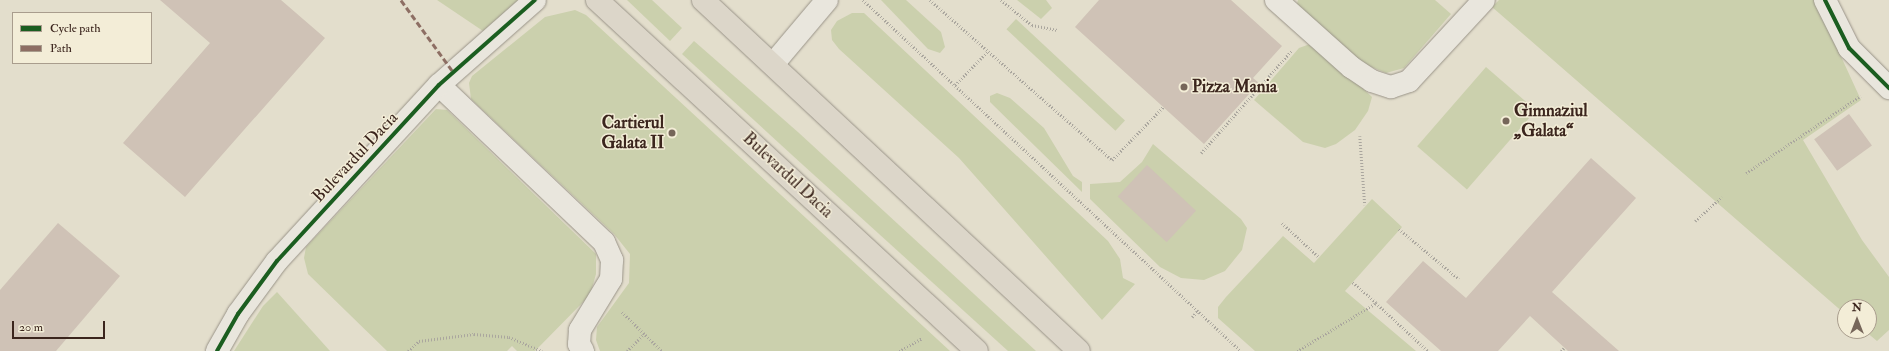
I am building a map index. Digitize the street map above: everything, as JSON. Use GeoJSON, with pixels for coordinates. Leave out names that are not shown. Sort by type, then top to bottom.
{"type":"FeatureCollection","features":[{"type":"Feature","properties":{"kind":"main road","name":"Bulevardul Dacia"},"geometry":{"type":"LineString","coordinates":[[597,0],[977,351]]}},
{"type":"Feature","properties":{"kind":"main road"},"geometry":{"type":"LineString","coordinates":[[703,0],[774,63],[1079,351]]}},
{"type":"Feature","properties":{"kind":"street","name":"Bulevardul Dacia"},"geometry":{"type":"LineString","coordinates":[[217,351],[238,314],[277,261],[439,85],[534,0]]}},
{"type":"Feature","properties":{"kind":"street"},"geometry":{"type":"LineString","coordinates":[[774,63],[827,0]]}},
{"type":"Feature","properties":{"kind":"street"},"geometry":{"type":"LineString","coordinates":[[1276,0],[1351,67],[1372,81],[1391,87],[1409,81],[1484,0]]}},
{"type":"Feature","properties":{"kind":"street"},"geometry":{"type":"LineString","coordinates":[[1825,0],[1849,48],[1886,85]]}},
{"type":"Feature","properties":{"kind":"street"},"geometry":{"type":"LineString","coordinates":[[439,85],[604,242],[612,260],[611,279],[580,330],[579,344],[583,351]]}},
{"type":"Feature","properties":{"kind":"path"},"geometry":{"type":"LineString","coordinates":[[863,0],[1198,310],[1240,351]]}},
{"type":"Feature","properties":{"kind":"path"},"geometry":{"type":"LineString","coordinates":[[930,0],[1112,160],[1163,107]]}},
{"type":"Feature","properties":{"kind":"path"},"geometry":{"type":"LineString","coordinates":[[1001,0],[1032,25],[1058,30]]}},
{"type":"Feature","properties":{"kind":"path"},"geometry":{"type":"LineString","coordinates":[[1201,153],[1310,30]]}},
{"type":"Feature","properties":{"kind":"path"},"geometry":{"type":"LineString","coordinates":[[955,85],[988,51]]}},
{"type":"Feature","properties":{"kind":"path"},"geometry":{"type":"LineString","coordinates":[[1746,173],[1886,85]]}},
{"type":"Feature","properties":{"kind":"path"},"geometry":{"type":"LineString","coordinates":[[1360,136],[1365,205]]}},
{"type":"Feature","properties":{"kind":"path"},"geometry":{"type":"LineString","coordinates":[[1695,221],[1722,197]]}},
{"type":"Feature","properties":{"kind":"path"},"geometry":{"type":"LineString","coordinates":[[1282,223],[1319,257]]}},
{"type":"Feature","properties":{"kind":"path"},"geometry":{"type":"LineString","coordinates":[[1399,229],[1459,278]]}},
{"type":"Feature","properties":{"kind":"path"},"geometry":{"type":"LineString","coordinates":[[1352,282],[1428,351]]}},
{"type":"Feature","properties":{"kind":"path"},"geometry":{"type":"LineString","coordinates":[[603,294],[662,351]]}},
{"type":"Feature","properties":{"kind":"path"},"geometry":{"type":"LineString","coordinates":[[1297,351],[1376,303]]}},
{"type":"Feature","properties":{"kind":"path"},"geometry":{"type":"LineString","coordinates":[[1192,317],[1198,310]]}},
{"type":"Feature","properties":{"kind":"path"},"geometry":{"type":"LineString","coordinates":[[408,351],[419,341],[474,334],[509,337],[542,351]]}},
{"type":"Feature","properties":{"kind":"path"},"geometry":{"type":"LineString","coordinates":[[627,351],[644,334]]}},
{"type":"Feature","properties":{"kind":"path"},"geometry":{"type":"LineString","coordinates":[[899,351],[922,338]]}},
{"type":"Feature","properties":{"kind":"green space"},"geometry":{"type":"Polygon","coordinates":[[[437,0],[520,0],[483,31],[437,0]]]}},
{"type":"Feature","properties":{"kind":"green space"},"geometry":{"type":"Polygon","coordinates":[[[627,0],[652,0],[682,28],[670,41],[627,0]]]}},
{"type":"Feature","properties":{"kind":"green space"},"geometry":{"type":"Polygon","coordinates":[[[881,0],[906,0],[941,32],[945,47],[940,53],[928,49],[881,0]]]}},
{"type":"Feature","properties":{"kind":"green space"},"geometry":{"type":"Polygon","coordinates":[[[1017,0],[1046,0],[1052,8],[1041,19],[1017,0]]]}},
{"type":"Feature","properties":{"kind":"green space"},"geometry":{"type":"Polygon","coordinates":[[[1298,0],[1435,0],[1451,14],[1404,68],[1386,73],[1359,62],[1297,4],[1298,0]]]}},
{"type":"Feature","properties":{"kind":"green space"},"geometry":{"type":"Polygon","coordinates":[[[1499,0],[1815,0],[1861,100],[1803,140],[1862,240],[1889,277],[1889,330],[1877,341],[1875,339],[1877,339],[1877,299],[1837,299],[1837,307],[1492,7],[1499,0]]]}},
{"type":"Feature","properties":{"kind":"green space"},"geometry":{"type":"Polygon","coordinates":[[[575,10],[586,15],[950,351],[600,351],[596,340],[597,327],[629,283],[630,254],[614,234],[471,99],[469,83],[472,76],[545,17],[575,10]]]}},
{"type":"Feature","properties":{"kind":"green space"},"geometry":{"type":"Polygon","coordinates":[[[852,13],[864,13],[1108,241],[1120,259],[1123,278],[1135,284],[1102,320],[959,158],[839,49],[832,40],[831,30],[837,21],[852,13]]]}},
{"type":"Feature","properties":{"kind":"green space"},"geometry":{"type":"Polygon","coordinates":[[[1016,19],[1125,121],[1115,131],[1006,29],[1016,19]]]}},
{"type":"Feature","properties":{"kind":"green space"},"geometry":{"type":"Polygon","coordinates":[[[694,41],[799,133],[1036,351],[1008,351],[682,54],[694,41]]]}},
{"type":"Feature","properties":{"kind":"green space"},"geometry":{"type":"Polygon","coordinates":[[[1310,44],[1325,52],[1372,97],[1368,111],[1355,130],[1336,144],[1325,148],[1303,142],[1254,100],[1299,48],[1310,44]]]}},
{"type":"Feature","properties":{"kind":"green space"},"geometry":{"type":"Polygon","coordinates":[[[1486,67],[1536,110],[1467,190],[1417,146],[1486,67]]]}},
{"type":"Feature","properties":{"kind":"green space"},"geometry":{"type":"Polygon","coordinates":[[[997,93],[1010,98],[1044,128],[1073,176],[1082,182],[1082,192],[990,102],[990,96],[997,93]]]}},
{"type":"Feature","properties":{"kind":"green space"},"geometry":{"type":"Polygon","coordinates":[[[436,109],[447,110],[596,254],[596,274],[590,295],[535,351],[517,351],[512,346],[507,351],[387,351],[308,274],[304,258],[306,247],[436,109]]]}},
{"type":"Feature","properties":{"kind":"green space"},"geometry":{"type":"Polygon","coordinates":[[[1153,144],[1241,219],[1247,228],[1242,250],[1225,271],[1204,280],[1181,278],[1160,267],[1090,199],[1090,184],[1120,182],[1142,162],[1153,144]]]}},
{"type":"Feature","properties":{"kind":"green space"},"geometry":{"type":"Polygon","coordinates":[[[1372,199],[1402,227],[1345,291],[1416,351],[1255,351],[1218,318],[1218,307],[1283,236],[1314,263],[1372,199]]]}},
{"type":"Feature","properties":{"kind":"green space"},"geometry":{"type":"Polygon","coordinates":[[[277,292],[330,351],[234,351],[263,306],[277,292]]]}},
{"type":"Feature","properties":{"kind":"building"},"geometry":{"type":"Polygon","coordinates":[[[160,0],[281,0],[325,38],[185,197],[123,143],[210,43],[160,0]]]}},
{"type":"Feature","properties":{"kind":"building"},"geometry":{"type":"Polygon","coordinates":[[[1099,0],[1231,0],[1282,46],[1253,78],[1259,83],[1204,144],[1075,27],[1099,0]]]}},
{"type":"Feature","properties":{"kind":"building"},"geometry":{"type":"Polygon","coordinates":[[[1849,114],[1872,146],[1837,171],[1814,139],[1849,114]]]}},
{"type":"Feature","properties":{"kind":"building"},"geometry":{"type":"Polygon","coordinates":[[[1591,158],[1636,198],[1552,292],[1619,351],[1568,351],[1530,316],[1498,351],[1441,351],[1386,302],[1423,261],[1466,298],[1591,158]]]}},
{"type":"Feature","properties":{"kind":"building"},"geometry":{"type":"Polygon","coordinates":[[[1147,165],[1196,211],[1167,242],[1118,196],[1147,165]]]}},
{"type":"Feature","properties":{"kind":"building"},"geometry":{"type":"Polygon","coordinates":[[[58,223],[120,276],[56,351],[0,351],[0,290],[58,223]]]}},
{"type":"Feature","properties":{"kind":"marked path"},"geometry":{"type":"LineString","coordinates":[[401,0],[454,73]]}},
{"type":"Feature","properties":{"kind":"cycle path"},"geometry":{"type":"LineString","coordinates":[[217,351],[238,314],[277,261],[439,85],[535,0]]}},
{"type":"Feature","properties":{"kind":"cycle path"},"geometry":{"type":"LineString","coordinates":[[1825,0],[1849,48],[1889,88]]}},
{"type":"Feature","properties":{"kind":"place","name":"Pizza Mania"},"geometry":{"type":"Point","coordinates":[1184,87]}},
{"type":"Feature","properties":{"kind":"place","name":"Gimnaziul „Galata“"},"geometry":{"type":"Point","coordinates":[1506,121]}},
{"type":"Feature","properties":{"kind":"place","name":"Cartierul Galata II"},"geometry":{"type":"Point","coordinates":[672,133]}}]}
